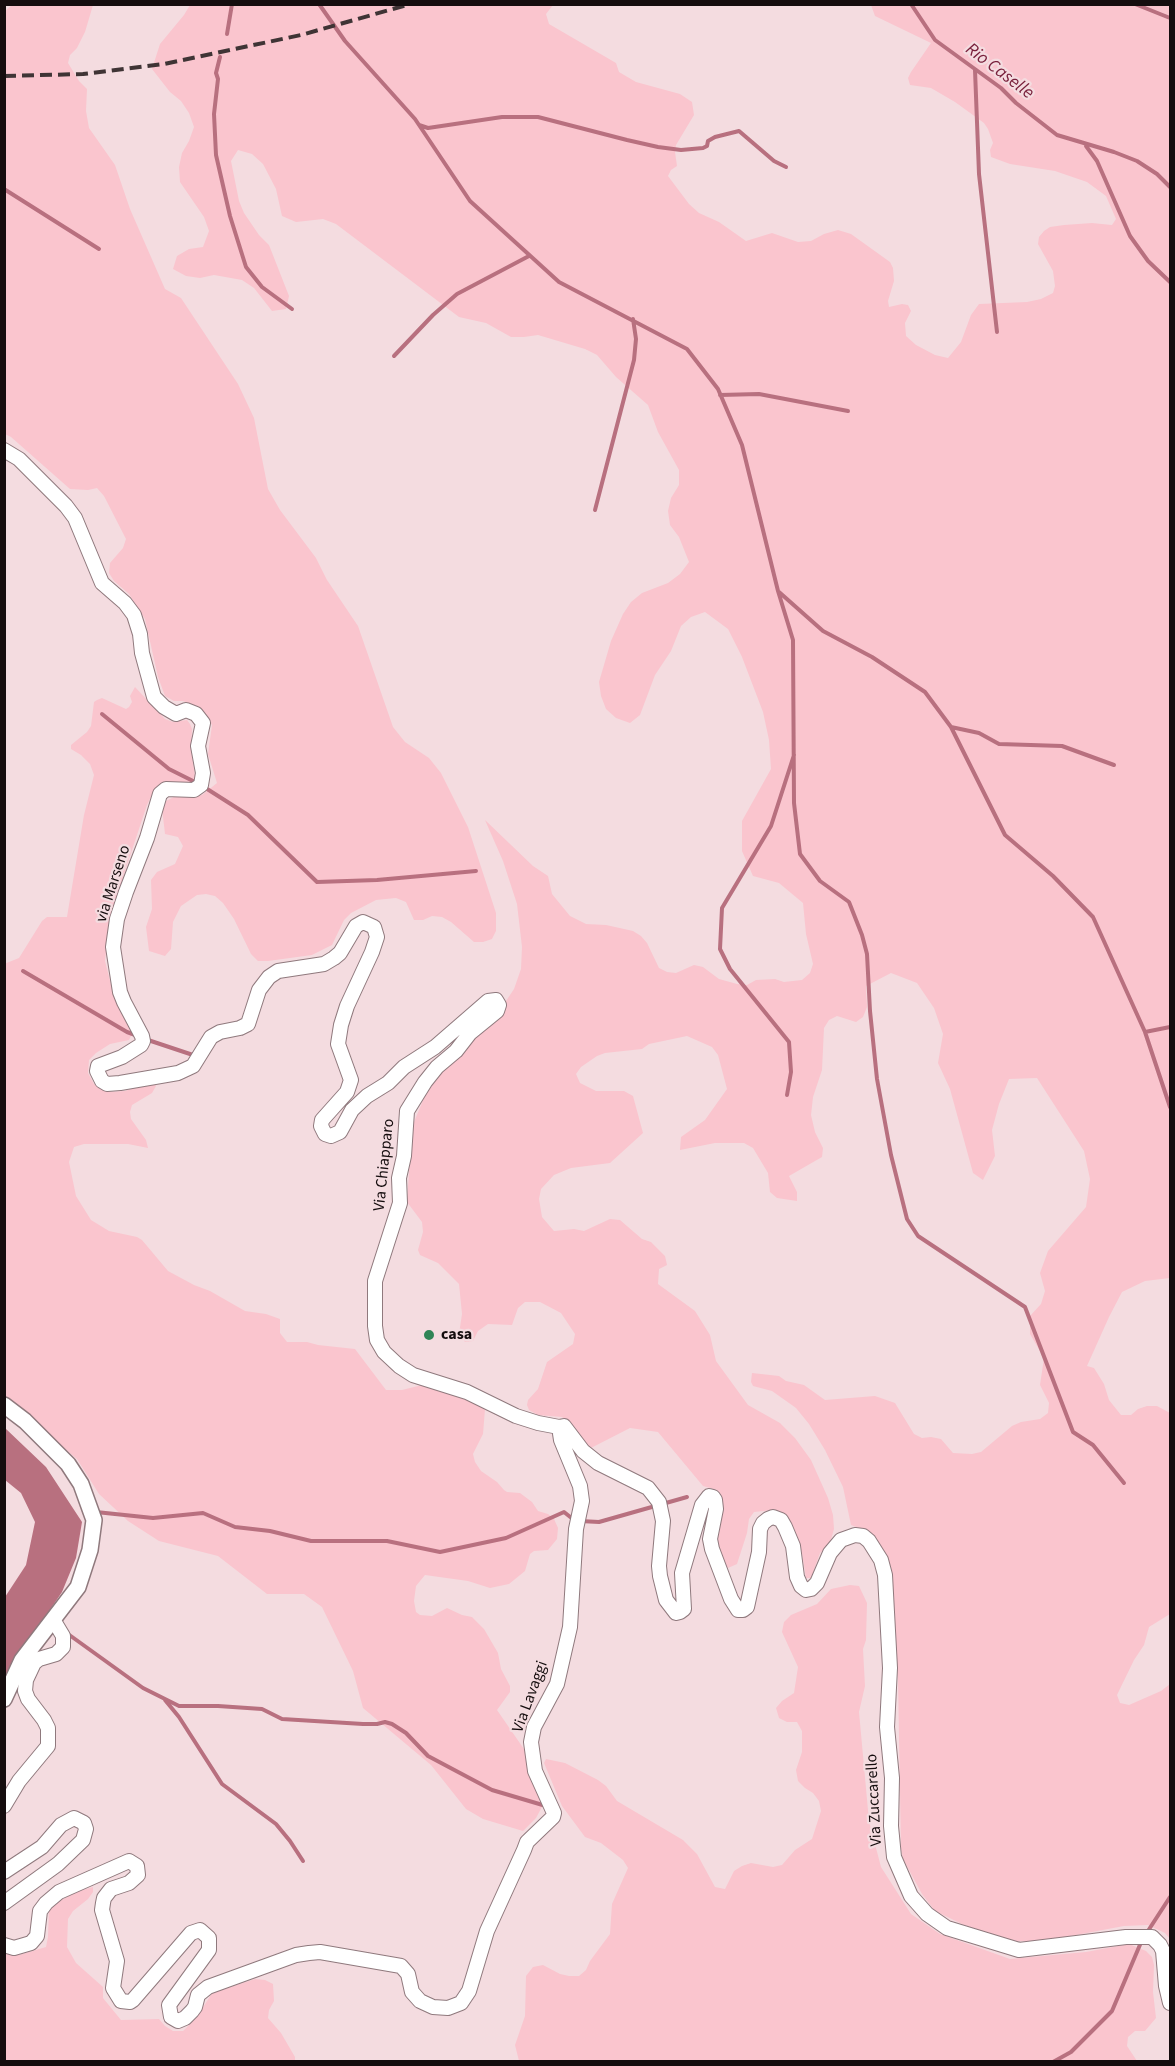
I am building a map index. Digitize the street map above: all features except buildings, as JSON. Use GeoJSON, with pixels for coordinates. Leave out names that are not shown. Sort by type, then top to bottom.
{"type":"FeatureCollection","features":[{"type":"Feature","properties":{"kind":"main road"},"geometry":{"type":"LineString","coordinates":[[4,1405],[25,1421],[68,1464],[81,1484],[94,1520],[90,1550],[78,1587],[22,1660],[4,1699]]}},
{"type":"Feature","properties":{"kind":"street","name":"via Marseno"},"geometry":{"type":"LineString","coordinates":[[4,450],[19,459],[66,506],[75,518],[102,583],[125,603],[134,615],[154,697],[176,714],[186,710],[196,714],[202,723],[198,746],[203,773],[201,785],[194,790],[166,789],[160,794],[138,865],[117,919],[113,947],[120,992],[143,1038],[141,1045],[132,1052],[98,1066],[97,1071],[102,1081],[107,1084],[120,1083],[178,1073],[193,1066],[211,1037],[248,1024],[259,990],[269,977],[278,971],[324,963],[334,958],[356,926],[363,922],[374,927],[377,936],[347,1006],[338,1035],[338,1044],[351,1080],[346,1092],[322,1120],[322,1129],[328,1135],[334,1136],[343,1130],[352,1110],[367,1096],[388,1083],[404,1066],[435,1047],[488,1001],[495,1000]]}},
{"type":"Feature","properties":{"kind":"street","name":"Via Chiapparo"},"geometry":{"type":"LineString","coordinates":[[495,1000],[499,1005],[496,1011],[470,1033],[456,1051],[437,1068],[425,1082],[408,1111],[404,1156],[399,1178],[400,1203],[375,1281],[377,1340],[384,1352],[413,1375],[467,1392],[516,1416],[559,1427]]}},
{"type":"Feature","properties":{"kind":"street","name":"Via Zuccarello"},"geometry":{"type":"LineString","coordinates":[[559,1427],[561,1425],[568,1428],[583,1451],[598,1463],[639,1482],[653,1493],[659,1502],[663,1521],[660,1576],[666,1600],[676,1613],[684,1609],[682,1572],[702,1505],[709,1496],[715,1500],[716,1509],[710,1539],[712,1549],[731,1599],[738,1610],[747,1607],[759,1552],[760,1529],[768,1519],[773,1517],[781,1520],[785,1527],[793,1546],[797,1577],[801,1586],[806,1590],[811,1589],[817,1583],[821,1571],[841,1540],[862,1536],[869,1540],[881,1560],[885,1575],[890,1668],[887,1727],[892,1778],[891,1827],[894,1857],[911,1896],[927,1914],[947,1928],[1019,1950],[1126,1937],[1152,1937],[1163,1952],[1170,2002]]}},
{"type":"Feature","properties":{"kind":"street","name":"Via Lavaggi"},"geometry":{"type":"LineString","coordinates":[[4,1945],[14,1948],[31,1942],[37,1936],[40,1911],[46,1902],[59,1892],[129,1861],[137,1866],[138,1875],[129,1883],[106,1893],[102,1910],[117,1961],[113,1988],[121,2001],[133,2000],[191,1933],[200,1930],[209,1938],[209,1950],[169,2005],[171,2017],[178,2021],[192,2011],[198,1995],[208,1987],[296,1955],[320,1952],[401,1966],[408,1974],[412,1992],[420,2001],[433,2007],[448,2008],[460,2003],[469,1991],[487,1931],[527,1842],[553,1817],[554,1813],[535,1771],[531,1742],[534,1727],[557,1684],[570,1627],[577,1524],[582,1494],[561,1440],[559,1427]]}},
{"type":"Feature","properties":{"kind":"street"},"geometry":{"type":"LineString","coordinates":[[4,1806],[19,1781],[48,1746],[48,1728],[44,1719],[28,1699],[25,1690],[26,1680],[34,1663],[39,1659],[56,1654],[63,1647],[63,1636],[54,1621]]}},
{"type":"Feature","properties":{"kind":"street"},"geometry":{"type":"LineString","coordinates":[[4,1872],[42,1847],[61,1825],[75,1818],[84,1823],[86,1829],[83,1840],[58,1864],[4,1903]]}},
{"type":"Feature","properties":{"kind":"shaded area"},"geometry":{"type":"Polygon","coordinates":[[[12,5],[93,5],[85,32],[77,48],[70,55],[68,63],[87,89],[86,111],[89,128],[115,165],[130,209],[165,289],[181,298],[238,384],[254,418],[268,489],[280,510],[316,558],[327,580],[358,626],[393,727],[405,742],[429,758],[441,773],[468,827],[496,913],[496,931],[492,939],[474,942],[442,917],[432,916],[423,920],[414,920],[406,902],[396,898],[376,900],[351,913],[344,920],[332,945],[312,955],[258,961],[251,954],[234,919],[223,903],[215,896],[206,894],[197,895],[181,906],[173,922],[171,949],[165,956],[149,951],[146,927],[152,909],[151,880],[157,872],[175,864],[183,846],[178,837],[165,834],[162,808],[166,801],[174,797],[202,795],[217,783],[208,754],[212,725],[201,708],[183,701],[174,701],[165,696],[158,677],[145,619],[129,594],[114,581],[109,573],[110,563],[123,548],[126,539],[104,496],[97,488],[70,489],[5,434],[4,12],[12,5]]]}},
{"type":"Feature","properties":{"kind":"shaded area"},"geometry":{"type":"Polygon","coordinates":[[[190,5],[553,5],[546,14],[549,24],[616,63],[619,72],[636,82],[680,94],[692,102],[694,115],[676,145],[677,166],[668,176],[689,204],[699,213],[719,222],[746,241],[772,233],[798,242],[811,241],[838,230],[851,234],[890,262],[894,281],[888,301],[889,307],[908,305],[911,311],[905,323],[906,336],[916,345],[935,355],[948,358],[961,342],[971,315],[979,304],[1027,302],[1053,293],[1055,286],[1053,271],[1038,244],[1039,237],[1044,231],[1050,227],[1064,225],[1092,223],[1112,225],[1116,219],[1106,196],[1087,182],[1055,171],[1010,164],[991,157],[990,150],[993,143],[984,123],[931,88],[910,85],[908,78],[911,72],[931,43],[875,16],[871,5],[1170,5],[1170,1278],[1145,1281],[1122,1292],[1087,1366],[1094,1368],[1104,1384],[1109,1400],[1121,1415],[1131,1415],[1147,1406],[1157,1406],[1170,1413],[1170,1614],[1149,1627],[1144,1645],[1117,1695],[1120,1703],[1129,1705],[1161,1691],[1170,1684],[1170,1939],[1165,1933],[1148,1925],[1124,1926],[1044,1941],[1010,1941],[962,1924],[935,1911],[922,1894],[903,1859],[901,1849],[898,1679],[887,1558],[869,1532],[851,1525],[843,1487],[809,1424],[796,1408],[772,1391],[753,1386],[751,1382],[752,1373],[779,1376],[786,1381],[804,1385],[825,1400],[875,1396],[895,1403],[914,1434],[922,1438],[941,1439],[953,1453],[981,1452],[1012,1426],[1040,1419],[1048,1413],[1049,1403],[1040,1385],[1044,1358],[1030,1334],[1030,1316],[1041,1304],[1045,1291],[1040,1273],[1048,1251],[1086,1207],[1090,1179],[1084,1151],[1037,1078],[1009,1079],[992,1130],[995,1156],[983,1180],[973,1173],[950,1089],[938,1063],[943,1034],[934,1008],[917,983],[891,973],[866,986],[867,1007],[863,1017],[856,1022],[837,1016],[829,1020],[824,1028],[822,1070],[813,1097],[811,1115],[815,1132],[823,1148],[822,1157],[789,1176],[797,1192],[797,1201],[777,1198],[770,1192],[768,1173],[753,1148],[744,1143],[715,1143],[680,1150],[681,1137],[705,1120],[727,1089],[718,1055],[712,1047],[687,1036],[649,1044],[642,1049],[605,1053],[581,1067],[576,1074],[580,1083],[596,1091],[624,1091],[633,1096],[643,1133],[610,1163],[571,1168],[554,1175],[541,1189],[539,1199],[542,1217],[554,1231],[574,1229],[584,1231],[610,1219],[620,1220],[642,1239],[651,1242],[665,1256],[667,1265],[659,1269],[658,1284],[695,1311],[710,1335],[716,1361],[748,1405],[780,1423],[795,1438],[811,1460],[828,1498],[834,1529],[830,1543],[820,1553],[811,1578],[806,1578],[802,1553],[794,1529],[786,1517],[773,1510],[754,1512],[749,1519],[737,1564],[728,1568],[717,1542],[718,1523],[723,1504],[720,1493],[703,1486],[658,1432],[630,1428],[589,1449],[562,1417],[538,1415],[529,1410],[528,1400],[538,1389],[547,1362],[573,1344],[575,1334],[561,1313],[540,1302],[525,1302],[518,1308],[512,1325],[488,1324],[478,1331],[473,1341],[465,1342],[459,1334],[462,1314],[459,1284],[438,1263],[420,1255],[418,1250],[423,1232],[422,1222],[407,1202],[412,1127],[428,1088],[505,1006],[521,969],[522,947],[517,904],[503,861],[485,820],[533,866],[548,876],[552,894],[570,916],[586,924],[606,925],[633,931],[647,943],[659,968],[667,972],[676,973],[694,965],[703,967],[719,979],[737,984],[747,985],[756,980],[775,979],[784,982],[802,980],[810,973],[813,964],[806,934],[803,903],[779,883],[753,876],[742,851],[742,821],[771,769],[769,740],[763,712],[742,657],[728,629],[705,612],[691,617],[681,626],[671,651],[655,675],[640,715],[630,723],[616,718],[606,709],[601,696],[599,682],[611,641],[623,614],[631,602],[642,593],[668,583],[680,574],[689,562],[679,537],[670,525],[668,511],[671,498],[679,485],[679,470],[658,432],[648,405],[616,377],[597,355],[585,349],[538,335],[511,337],[486,323],[459,317],[336,224],[323,219],[296,222],[282,216],[276,189],[263,164],[252,154],[238,150],[231,161],[239,201],[259,235],[269,245],[289,296],[286,309],[272,311],[254,288],[242,280],[214,275],[200,278],[186,276],[173,269],[177,256],[189,249],[203,247],[209,231],[204,217],[180,182],[179,167],[182,153],[194,127],[181,101],[170,92],[152,69],[160,44],[190,5]]]}},
{"type":"Feature","properties":{"kind":"shaded area"},"geometry":{"type":"Polygon","coordinates":[[[135,687],[165,719],[173,722],[187,720],[190,724],[196,782],[194,786],[160,785],[156,787],[147,805],[110,916],[105,961],[114,996],[132,1031],[131,1036],[129,1040],[110,1044],[89,1060],[88,1073],[94,1084],[108,1092],[125,1091],[154,1083],[156,1086],[152,1093],[132,1105],[130,1112],[131,1119],[146,1140],[148,1148],[128,1144],[84,1144],[74,1147],[69,1162],[76,1196],[91,1220],[109,1231],[142,1240],[168,1271],[245,1311],[280,1319],[280,1333],[287,1342],[307,1342],[355,1349],[386,1390],[402,1390],[422,1385],[438,1391],[458,1394],[482,1405],[485,1409],[483,1434],[473,1454],[475,1462],[481,1471],[504,1490],[520,1493],[532,1502],[538,1511],[554,1519],[558,1528],[557,1539],[548,1550],[534,1551],[530,1554],[525,1571],[509,1584],[490,1588],[468,1581],[425,1575],[416,1586],[414,1601],[416,1612],[420,1615],[432,1616],[447,1608],[472,1617],[484,1629],[498,1653],[501,1669],[510,1686],[510,1692],[497,1710],[526,1752],[543,1805],[536,1818],[523,1831],[483,1819],[466,1809],[431,1765],[363,1708],[353,1671],[322,1607],[304,1594],[267,1594],[218,1556],[159,1541],[128,1521],[99,1494],[77,1459],[5,1398],[4,964],[19,958],[42,921],[47,917],[67,917],[84,815],[94,775],[90,764],[71,749],[71,745],[91,726],[94,702],[102,698],[126,709],[132,702],[130,696],[135,687]]]}},
{"type":"Feature","properties":{"kind":"shaded area"},"geometry":{"type":"Polygon","coordinates":[[[5,1428],[46,1467],[82,1522],[76,1558],[62,1592],[5,1677],[5,1597],[26,1565],[35,1522],[21,1493],[5,1480],[5,1428]]]}},
{"type":"Feature","properties":{"kind":"shaded area"},"geometry":{"type":"Polygon","coordinates":[[[850,1585],[859,1586],[867,1603],[866,1640],[863,1649],[865,1686],[859,1712],[869,1821],[881,1867],[911,1914],[940,1934],[1010,1959],[1086,1952],[1129,1944],[1146,1951],[1152,1957],[1154,1965],[1153,1992],[1156,2018],[1145,2031],[1135,2031],[1128,2037],[1127,2046],[1137,2061],[519,2061],[515,2045],[525,2016],[526,1976],[533,1967],[543,1965],[569,1976],[579,1976],[586,1970],[610,1934],[612,1904],[628,1868],[623,1860],[601,1843],[585,1837],[562,1806],[544,1763],[546,1759],[565,1763],[598,1780],[606,1786],[617,1801],[683,1840],[697,1854],[715,1887],[725,1889],[734,1871],[751,1863],[773,1867],[782,1865],[795,1850],[812,1839],[821,1811],[819,1801],[813,1793],[798,1781],[796,1770],[802,1752],[802,1731],[797,1722],[787,1722],[779,1718],[776,1708],[794,1693],[798,1667],[782,1632],[784,1622],[791,1615],[817,1604],[831,1589],[850,1585]]]}},
{"type":"Feature","properties":{"kind":"shaded area"},"geometry":{"type":"Polygon","coordinates":[[[93,1887],[93,1892],[88,1899],[73,1911],[68,1919],[67,1947],[76,1963],[103,1987],[103,1998],[121,2020],[159,2019],[173,2031],[183,2031],[197,2017],[212,1993],[255,1979],[265,1980],[273,1984],[274,2001],[268,2018],[281,2033],[295,2061],[5,2061],[4,1954],[19,1955],[46,1947],[49,1907],[76,1892],[93,1887]]]}},
{"type":"Feature","properties":{"kind":"waterway"},"geometry":{"type":"LineString","coordinates":[[227,34],[232,4]]}},
{"type":"Feature","properties":{"kind":"waterway"},"geometry":{"type":"LineString","coordinates":[[319,4],[345,41],[415,119],[470,201],[559,282],[687,349],[718,389],[742,445],[778,591],[793,640],[794,803],[800,854],[820,881],[849,902],[862,935],[867,954],[877,1079],[891,1155],[907,1219],[918,1236],[1025,1307],[1073,1432],[1093,1445],[1124,1483]]}},
{"type":"Feature","properties":{"kind":"waterway","name":"Rio Caselle"},"geometry":{"type":"LineString","coordinates":[[911,4],[935,40],[1001,88],[1016,103],[1057,135],[1137,161],[1157,174],[1170,187]]}},
{"type":"Feature","properties":{"kind":"waterway","name":"Rio Caselle"},"geometry":{"type":"LineString","coordinates":[[1135,4],[1170,18]]}},
{"type":"Feature","properties":{"kind":"waterway"},"geometry":{"type":"LineString","coordinates":[[220,57],[216,73],[218,79],[214,114],[216,155],[230,216],[246,267],[262,287],[292,309]]}},
{"type":"Feature","properties":{"kind":"waterway"},"geometry":{"type":"LineString","coordinates":[[975,70],[979,174],[997,332]]}},
{"type":"Feature","properties":{"kind":"waterway"},"geometry":{"type":"LineString","coordinates":[[419,125],[428,128],[502,117],[538,117],[627,140],[681,150],[703,148],[715,137],[739,131],[774,161],[786,167]]}},
{"type":"Feature","properties":{"kind":"waterway","name":"Rio Caselle"},"geometry":{"type":"LineString","coordinates":[[1086,146],[1097,161],[1130,236],[1148,261],[1170,282]]}},
{"type":"Feature","properties":{"kind":"waterway"},"geometry":{"type":"LineString","coordinates":[[4,189],[99,249]]}},
{"type":"Feature","properties":{"kind":"waterway"},"geometry":{"type":"LineString","coordinates":[[394,356],[433,315],[457,294],[529,256]]}},
{"type":"Feature","properties":{"kind":"waterway"},"geometry":{"type":"LineString","coordinates":[[595,510],[634,360],[636,339],[633,319]]}},
{"type":"Feature","properties":{"kind":"waterway"},"geometry":{"type":"LineString","coordinates":[[720,395],[759,394],[848,411]]}},
{"type":"Feature","properties":{"kind":"waterway"},"geometry":{"type":"LineString","coordinates":[[779,592],[823,631],[872,657],[925,692],[951,727],[1005,835],[1053,876],[1093,917],[1145,1032],[1170,1107]]}},
{"type":"Feature","properties":{"kind":"waterway"},"geometry":{"type":"LineString","coordinates":[[102,714],[169,769],[197,783]]}},
{"type":"Feature","properties":{"kind":"waterway"},"geometry":{"type":"LineString","coordinates":[[951,727],[979,733],[999,744],[1062,746],[1114,765]]}},
{"type":"Feature","properties":{"kind":"waterway"},"geometry":{"type":"LineString","coordinates":[[787,1095],[791,1072],[789,1042],[730,969],[720,949],[722,908],[771,826],[794,755]]}},
{"type":"Feature","properties":{"kind":"waterway"},"geometry":{"type":"LineString","coordinates":[[204,787],[248,815],[317,882],[377,880],[476,871]]}},
{"type":"Feature","properties":{"kind":"waterway"},"geometry":{"type":"LineString","coordinates":[[23,971],[127,1032],[138,1036]]}},
{"type":"Feature","properties":{"kind":"waterway"},"geometry":{"type":"LineString","coordinates":[[1145,1032],[1170,1027]]}},
{"type":"Feature","properties":{"kind":"waterway"},"geometry":{"type":"LineString","coordinates":[[145,1039],[193,1055]]}},
{"type":"Feature","properties":{"kind":"waterway"},"geometry":{"type":"LineString","coordinates":[[580,1521],[599,1522],[687,1497]]}},
{"type":"Feature","properties":{"kind":"waterway"},"geometry":{"type":"LineString","coordinates":[[96,1512],[153,1518],[203,1513],[235,1527],[270,1531],[311,1541],[387,1541],[440,1552],[506,1538],[564,1512],[574,1520]]}},
{"type":"Feature","properties":{"kind":"waterway"},"geometry":{"type":"LineString","coordinates":[[68,1634],[143,1688],[179,1706],[262,1709],[282,1719],[363,1724],[385,1722],[406,1733],[428,1756],[492,1790],[546,1806]]}},
{"type":"Feature","properties":{"kind":"waterway"},"geometry":{"type":"LineString","coordinates":[[165,1700],[179,1717],[222,1784],[276,1824],[303,1861]]}},
{"type":"Feature","properties":{"kind":"waterway"},"geometry":{"type":"LineString","coordinates":[[1146,1934],[1170,1897]]}},
{"type":"Feature","properties":{"kind":"waterway"},"geometry":{"type":"LineString","coordinates":[[1053,2062],[1071,2052],[1112,2011],[1142,1940]]}},
{"type":"Feature","properties":{"kind":"railway"},"geometry":{"type":"LineString","coordinates":[[4,76],[83,74],[164,64],[301,35],[407,5]]}},
{"type":"Feature","properties":{"kind":"place","name":"casa"},"geometry":{"type":"Point","coordinates":[429,1335]}}]}
